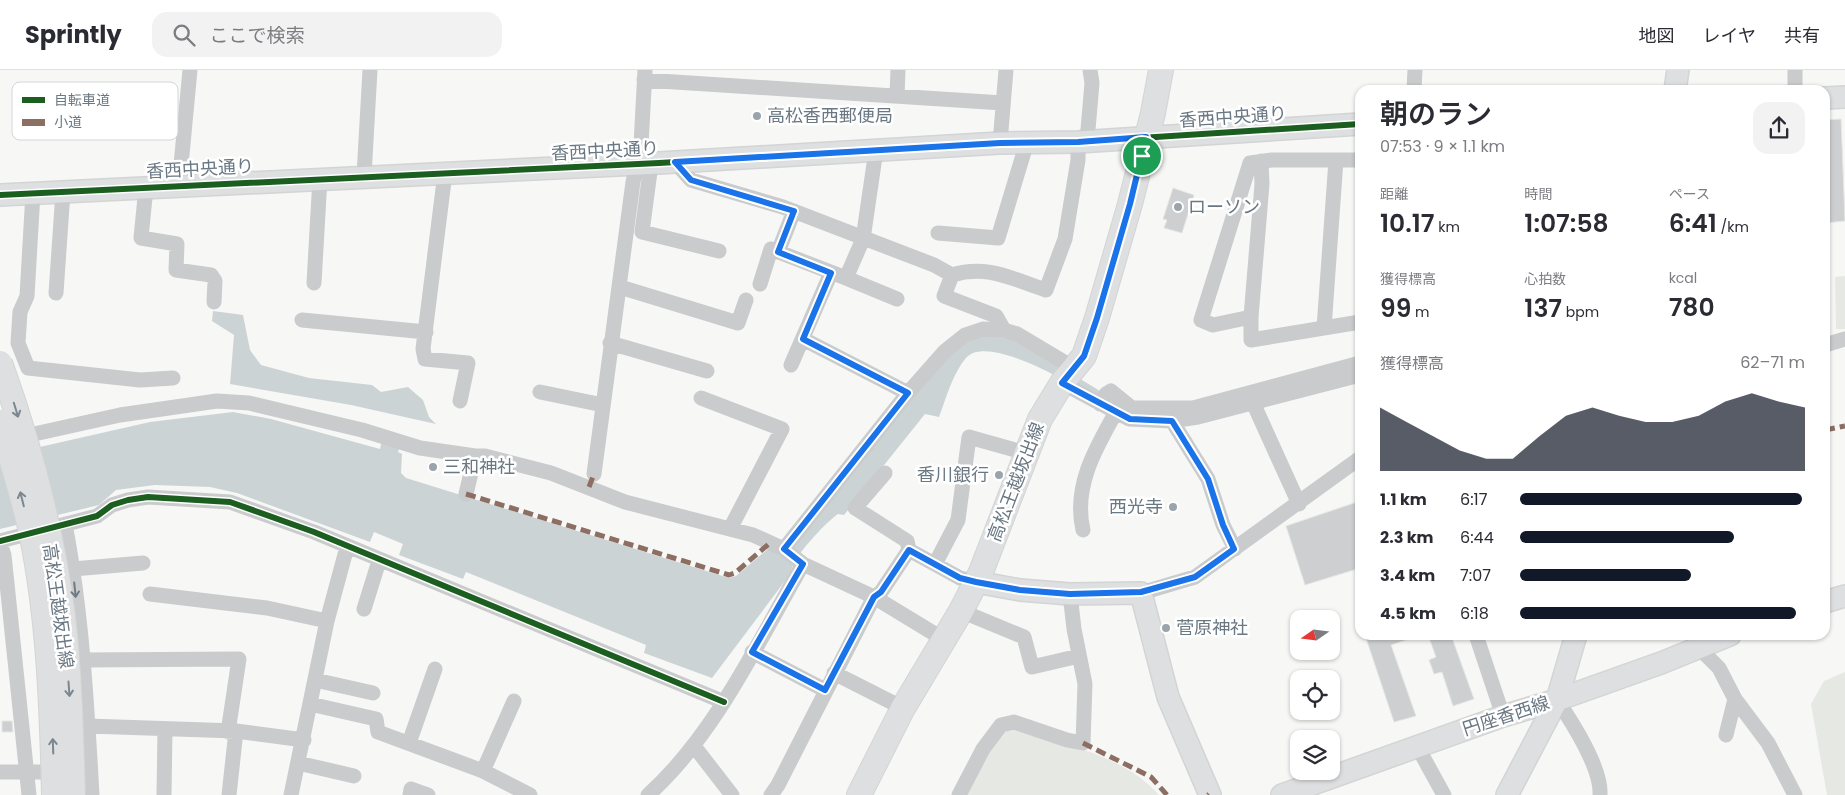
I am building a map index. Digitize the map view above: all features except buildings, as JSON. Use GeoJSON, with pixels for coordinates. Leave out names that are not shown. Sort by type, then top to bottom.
{"type":"FeatureCollection","features":[{"type":"Feature","properties":{"kind":"main road","name":"高松王越坂出線"},"geometry":{"type":"LineString","coordinates":[[865,793],[903,708],[961,611],[976,582],[1040,419],[1068,376],[1084,356],[1130,204],[1153,113],[1161,70]]}},
{"type":"Feature","properties":{"kind":"main road","name":"高松王越坂出線"},"geometry":{"type":"LineString","coordinates":[[0,363],[39,487],[56,571],[63,619],[70,706],[73,795]]}},
{"type":"Feature","properties":{"kind":"main road","name":"高松王越坂出線"},"geometry":{"type":"LineString","coordinates":[[0,422],[25,508],[38,576],[48,665],[54,795]]}},
{"type":"Feature","properties":{"kind":"street"},"geometry":{"type":"LineString","coordinates":[[179,186],[190,70]]}},
{"type":"Feature","properties":{"kind":"street"},"geometry":{"type":"LineString","coordinates":[[364,176],[370,70]]}},
{"type":"Feature","properties":{"kind":"street"},"geometry":{"type":"LineString","coordinates":[[896,96],[898,70]]}},
{"type":"Feature","properties":{"kind":"street"},"geometry":{"type":"LineString","coordinates":[[1000,143],[1006,70]]}},
{"type":"Feature","properties":{"kind":"street"},"geometry":{"type":"LineString","coordinates":[[675,162],[691,180],[794,211],[934,265],[952,275],[967,270],[984,270],[1046,290],[1065,239],[1092,83],[1090,70]]}},
{"type":"Feature","properties":{"kind":"street"},"geometry":{"type":"LineString","coordinates":[[1414,85],[1415,70]]}},
{"type":"Feature","properties":{"kind":"street"},"geometry":{"type":"LineString","coordinates":[[1676,85],[1678,70]]}},
{"type":"Feature","properties":{"kind":"street"},"geometry":{"type":"LineString","coordinates":[[1795,70],[1796,85]]}},
{"type":"Feature","properties":{"kind":"street"},"geometry":{"type":"LineString","coordinates":[[719,251],[642,232],[644,164],[641,145],[644,75],[1003,103]]}},
{"type":"Feature","properties":{"kind":"street"},"geometry":{"type":"LineString","coordinates":[[1830,98],[1845,97]]}},
{"type":"Feature","properties":{"kind":"street","name":"香西中央通り"},"geometry":{"type":"LineString","coordinates":[[0,195],[320,178],[644,164],[1355,124]]}},
{"type":"Feature","properties":{"kind":"street"},"geometry":{"type":"LineString","coordinates":[[938,233],[998,238],[1027,142]]}},
{"type":"Feature","properties":{"kind":"street"},"geometry":{"type":"LineString","coordinates":[[846,278],[863,239],[876,150]]}},
{"type":"Feature","properties":{"kind":"street"},"geometry":{"type":"LineString","coordinates":[[1324,328],[1336,160]]}},
{"type":"Feature","properties":{"kind":"street"},"geometry":{"type":"LineString","coordinates":[[1251,317],[1213,325],[1201,320],[1250,163],[1261,161],[1355,160]]}},
{"type":"Feature","properties":{"kind":"street"},"geometry":{"type":"LineString","coordinates":[[1261,161],[1261,202],[1251,317],[1251,340],[1355,323]]}},
{"type":"Feature","properties":{"kind":"street"},"geometry":{"type":"LineString","coordinates":[[594,474],[610,343],[644,164]]}},
{"type":"Feature","properties":{"kind":"street"},"geometry":{"type":"LineString","coordinates":[[445,173],[423,349],[425,358],[468,363],[460,401]]}},
{"type":"Feature","properties":{"kind":"street"},"geometry":{"type":"LineString","coordinates":[[314,283],[320,178]]}},
{"type":"Feature","properties":{"kind":"street"},"geometry":{"type":"LineString","coordinates":[[146,187],[141,238],[177,244],[176,270],[211,275],[215,281],[214,302]]}},
{"type":"Feature","properties":{"kind":"street"},"geometry":{"type":"LineString","coordinates":[[56,293],[63,192]]}},
{"type":"Feature","properties":{"kind":"street"},"geometry":{"type":"LineString","coordinates":[[33,193],[28,296],[20,312],[18,343],[28,368],[140,380],[172,378]]}},
{"type":"Feature","properties":{"kind":"street"},"geometry":{"type":"LineString","coordinates":[[778,252],[794,211]]}},
{"type":"Feature","properties":{"kind":"street"},"geometry":{"type":"LineString","coordinates":[[760,284],[771,249],[897,299]]}},
{"type":"Feature","properties":{"kind":"street"},"geometry":{"type":"LineString","coordinates":[[790,365],[831,273]]}},
{"type":"Feature","properties":{"kind":"street"},"geometry":{"type":"LineString","coordinates":[[952,275],[944,296],[996,316],[1004,330]]}},
{"type":"Feature","properties":{"kind":"street"},"geometry":{"type":"LineString","coordinates":[[620,287],[738,323],[746,300]]}},
{"type":"Feature","properties":{"kind":"street"},"geometry":{"type":"LineString","coordinates":[[302,320],[426,332]]}},
{"type":"Feature","properties":{"kind":"street"},"geometry":{"type":"LineString","coordinates":[[785,550],[908,393],[945,351],[965,335],[983,329],[1004,330],[1017,334],[1068,376],[1103,399],[1116,412],[1130,419],[1134,414],[1193,408],[1355,376]]}},
{"type":"Feature","properties":{"kind":"street"},"geometry":{"type":"LineString","coordinates":[[803,339],[908,393]]}},
{"type":"Feature","properties":{"kind":"street"},"geometry":{"type":"LineString","coordinates":[[1830,344],[1845,339]]}},
{"type":"Feature","properties":{"kind":"street"},"geometry":{"type":"LineString","coordinates":[[610,343],[707,371]]}},
{"type":"Feature","properties":{"kind":"street"},"geometry":{"type":"LineString","coordinates":[[0,363],[23,356]]}},
{"type":"Feature","properties":{"kind":"street"},"geometry":{"type":"LineString","coordinates":[[1103,399],[1112,391],[1134,414],[1172,421],[1198,417],[1250,398],[1355,365]]}},
{"type":"Feature","properties":{"kind":"street"},"geometry":{"type":"LineString","coordinates":[[540,392],[603,405]]}},
{"type":"Feature","properties":{"kind":"street"},"geometry":{"type":"LineString","coordinates":[[701,398],[782,429],[731,527]]}},
{"type":"Feature","properties":{"kind":"street"},"geometry":{"type":"LineString","coordinates":[[1250,398],[1299,504]]}},
{"type":"Feature","properties":{"kind":"street"},"geometry":{"type":"LineString","coordinates":[[0,442],[120,414],[217,401],[249,403],[371,433],[420,448],[486,456],[551,473],[625,502],[731,527],[785,550],[801,562],[874,597],[943,639]]}},
{"type":"Feature","properties":{"kind":"street"},"geometry":{"type":"LineString","coordinates":[[1083,530],[1079,505],[1087,469],[1092,454],[1116,412]]}},
{"type":"Feature","properties":{"kind":"street"},"geometry":{"type":"LineString","coordinates":[[1172,421],[1208,479],[1223,525],[1234,549]]}},
{"type":"Feature","properties":{"kind":"street"},"geometry":{"type":"LineString","coordinates":[[935,564],[958,520],[969,437],[1026,453]]}},
{"type":"Feature","properties":{"kind":"street"},"geometry":{"type":"LineString","coordinates":[[466,494],[475,456]]}},
{"type":"Feature","properties":{"kind":"street"},"geometry":{"type":"LineString","coordinates":[[909,550],[960,578],[1020,590],[1070,594],[1141,592],[1195,577],[1299,504],[1355,462]]}},
{"type":"Feature","properties":{"kind":"street"},"geometry":{"type":"LineString","coordinates":[[771,795],[778,785],[874,597],[881,592],[909,550],[908,541],[855,508],[884,473]]}},
{"type":"Feature","properties":{"kind":"street"},"geometry":{"type":"LineString","coordinates":[[28,783],[4,555],[0,542],[97,516],[112,505],[148,497],[193,498],[238,504],[305,528],[380,561],[724,702]]}},
{"type":"Feature","properties":{"kind":"street"},"geometry":{"type":"LineString","coordinates":[[65,524],[73,569],[88,726],[92,795]]}},
{"type":"Feature","properties":{"kind":"street"},"geometry":{"type":"LineString","coordinates":[[291,795],[304,740],[327,621],[347,547]]}},
{"type":"Feature","properties":{"kind":"street"},"geometry":{"type":"LineString","coordinates":[[364,610],[380,561]]}},
{"type":"Feature","properties":{"kind":"street"},"geometry":{"type":"LineString","coordinates":[[648,795],[694,746],[724,702],[801,562]]}},
{"type":"Feature","properties":{"kind":"street"},"geometry":{"type":"LineString","coordinates":[[73,569],[143,563]]}},
{"type":"Feature","properties":{"kind":"street"},"geometry":{"type":"LineString","coordinates":[[1141,592],[1168,697],[1210,795]]}},
{"type":"Feature","properties":{"kind":"street"},"geometry":{"type":"LineString","coordinates":[[150,594],[267,608],[327,621]]}},
{"type":"Feature","properties":{"kind":"street"},"geometry":{"type":"LineString","coordinates":[[959,795],[983,749],[1001,725],[1014,722],[1067,740],[1074,739],[1083,743],[1085,684],[1070,594]]}},
{"type":"Feature","properties":{"kind":"street"},"geometry":{"type":"LineString","coordinates":[[961,611],[1024,637],[1032,667],[1079,656]]}},
{"type":"Feature","properties":{"kind":"street"},"geometry":{"type":"LineString","coordinates":[[1478,640],[1503,716]]}},
{"type":"Feature","properties":{"kind":"street"},"geometry":{"type":"LineString","coordinates":[[1507,795],[1557,700],[1575,640]]}},
{"type":"Feature","properties":{"kind":"street","name":"円座香西線"},"geometry":{"type":"LineString","coordinates":[[1282,795],[1503,716],[1557,700],[1661,664],[1717,640]]}},
{"type":"Feature","properties":{"kind":"street"},"geometry":{"type":"LineString","coordinates":[[1698,647],[1719,668],[1735,699],[1768,742],[1795,795]]}},
{"type":"Feature","properties":{"kind":"street"},"geometry":{"type":"LineString","coordinates":[[752,652],[825,690]]}},
{"type":"Feature","properties":{"kind":"street"},"geometry":{"type":"LineString","coordinates":[[82,660],[240,659],[232,732],[229,795]]}},
{"type":"Feature","properties":{"kind":"street"},"geometry":{"type":"LineString","coordinates":[[408,743],[435,669]]}},
{"type":"Feature","properties":{"kind":"street"},"geometry":{"type":"LineString","coordinates":[[834,673],[903,708]]}},
{"type":"Feature","properties":{"kind":"street"},"geometry":{"type":"LineString","coordinates":[[315,680],[374,693]]}},
{"type":"Feature","properties":{"kind":"street"},"geometry":{"type":"LineString","coordinates":[[1726,735],[1735,699]]}},
{"type":"Feature","properties":{"kind":"street"},"geometry":{"type":"LineString","coordinates":[[1557,700],[1569,717],[1596,773],[1600,795]]}},
{"type":"Feature","properties":{"kind":"street"},"geometry":{"type":"LineString","coordinates":[[483,771],[514,701]]}},
{"type":"Feature","properties":{"kind":"street"},"geometry":{"type":"LineString","coordinates":[[310,704],[376,719],[378,732],[483,771],[530,795]]}},
{"type":"Feature","properties":{"kind":"street"},"geometry":{"type":"LineString","coordinates":[[88,726],[232,732],[304,740]]}},
{"type":"Feature","properties":{"kind":"street"},"geometry":{"type":"LineString","coordinates":[[164,795],[165,730]]}},
{"type":"Feature","properties":{"kind":"street"},"geometry":{"type":"LineString","coordinates":[[694,746],[732,795]]}},
{"type":"Feature","properties":{"kind":"street"},"geometry":{"type":"LineString","coordinates":[[1417,746],[1444,795]]}},
{"type":"Feature","properties":{"kind":"street"},"geometry":{"type":"LineString","coordinates":[[298,763],[354,776]]}},
{"type":"Feature","properties":{"kind":"street"},"geometry":{"type":"LineString","coordinates":[[0,772],[28,783],[91,772]]}},
{"type":"Feature","properties":{"kind":"street"},"geometry":{"type":"LineString","coordinates":[[410,795],[411,789],[428,795]]}},
{"type":"Feature","properties":{"kind":"shaded area"},"geometry":{"type":"Polygon","coordinates":[[[1845,276],[1845,329],[1836,329],[1835,277],[1845,276]]]}},
{"type":"Feature","properties":{"kind":"shaded area"},"geometry":{"type":"Polygon","coordinates":[[[213,311],[243,315],[250,350],[261,365],[309,378],[372,385],[381,392],[408,387],[423,400],[429,417],[436,424],[351,405],[230,384],[234,335],[212,321],[213,311]]]}},
{"type":"Feature","properties":{"kind":"shaded area"},"geometry":{"type":"Polygon","coordinates":[[[989,334],[1018,341],[1100,391],[1095,398],[1050,373],[1011,356],[992,352],[977,352],[966,358],[954,378],[939,417],[925,414],[844,515],[838,514],[825,525],[802,551],[792,567],[791,573],[712,678],[644,653],[646,645],[466,572],[463,579],[399,555],[403,544],[374,532],[370,542],[237,493],[210,487],[155,485],[116,490],[99,505],[0,529],[0,456],[150,422],[233,412],[271,419],[380,449],[382,440],[400,446],[398,452],[402,454],[401,473],[406,478],[729,578],[736,576],[769,548],[784,556],[945,359],[965,342],[989,334]]]}},
{"type":"Feature","properties":{"kind":"shaded area"},"geometry":{"type":"Polygon","coordinates":[[[1845,672],[1845,795],[1827,795],[1811,704],[1824,681],[1845,672]]]}},
{"type":"Feature","properties":{"kind":"shaded area"},"geometry":{"type":"Polygon","coordinates":[[[1017,729],[1074,746],[1111,761],[1145,781],[1159,795],[965,795],[1001,730],[1017,729]]]}},
{"type":"Feature","properties":{"kind":"marked path"},"geometry":{"type":"LineString","coordinates":[[1830,429],[1845,426]]}},
{"type":"Feature","properties":{"kind":"marked path"},"geometry":{"type":"LineString","coordinates":[[589,487],[594,474]]}},
{"type":"Feature","properties":{"kind":"marked path"},"geometry":{"type":"LineString","coordinates":[[466,494],[729,575],[735,573],[770,543]]}},
{"type":"Feature","properties":{"kind":"marked path"},"geometry":{"type":"LineString","coordinates":[[1083,743],[1151,777],[1167,795]]}},
{"type":"Feature","properties":{"kind":"cycle path"},"geometry":{"type":"LineString","coordinates":[[0,195],[659,163],[1000,143],[1078,142],[1355,124]]}},
{"type":"Feature","properties":{"kind":"cycle path"},"geometry":{"type":"LineString","coordinates":[[0,541],[97,516],[112,505],[128,500],[148,497],[230,502],[314,532],[724,702]]}},
{"type":"Feature","properties":{"kind":"place","name":"高松香西郵便局"},"geometry":{"type":"Point","coordinates":[757,116]}},
{"type":"Feature","properties":{"kind":"place","name":"ローソン"},"geometry":{"type":"Point","coordinates":[1178,207]}},
{"type":"Feature","properties":{"kind":"place","name":"三和神社"},"geometry":{"type":"Point","coordinates":[433,467]}},
{"type":"Feature","properties":{"kind":"place","name":"香川銀行"},"geometry":{"type":"Point","coordinates":[999,475]}},
{"type":"Feature","properties":{"kind":"place","name":"西光寺"},"geometry":{"type":"Point","coordinates":[1173,507]}},
{"type":"Feature","properties":{"kind":"place","name":"菅原神社"},"geometry":{"type":"Point","coordinates":[1166,628]}},
{"type":"Feature","properties":{"kind":"route"},"geometry":{"type":"LineString","coordinates":[[1146,137],[1142,156],[1097,318],[1084,356],[1062,383],[1130,419],[1172,421],[1208,479],[1223,525],[1234,549],[1195,577],[1141,592],[1070,594],[1020,590],[960,578],[909,550],[881,592],[874,597],[825,690],[752,652],[803,564],[784,549],[908,393],[803,339],[831,273],[778,252],[794,211],[691,180],[675,162],[1000,143],[1078,142],[1146,137]]}}]}
